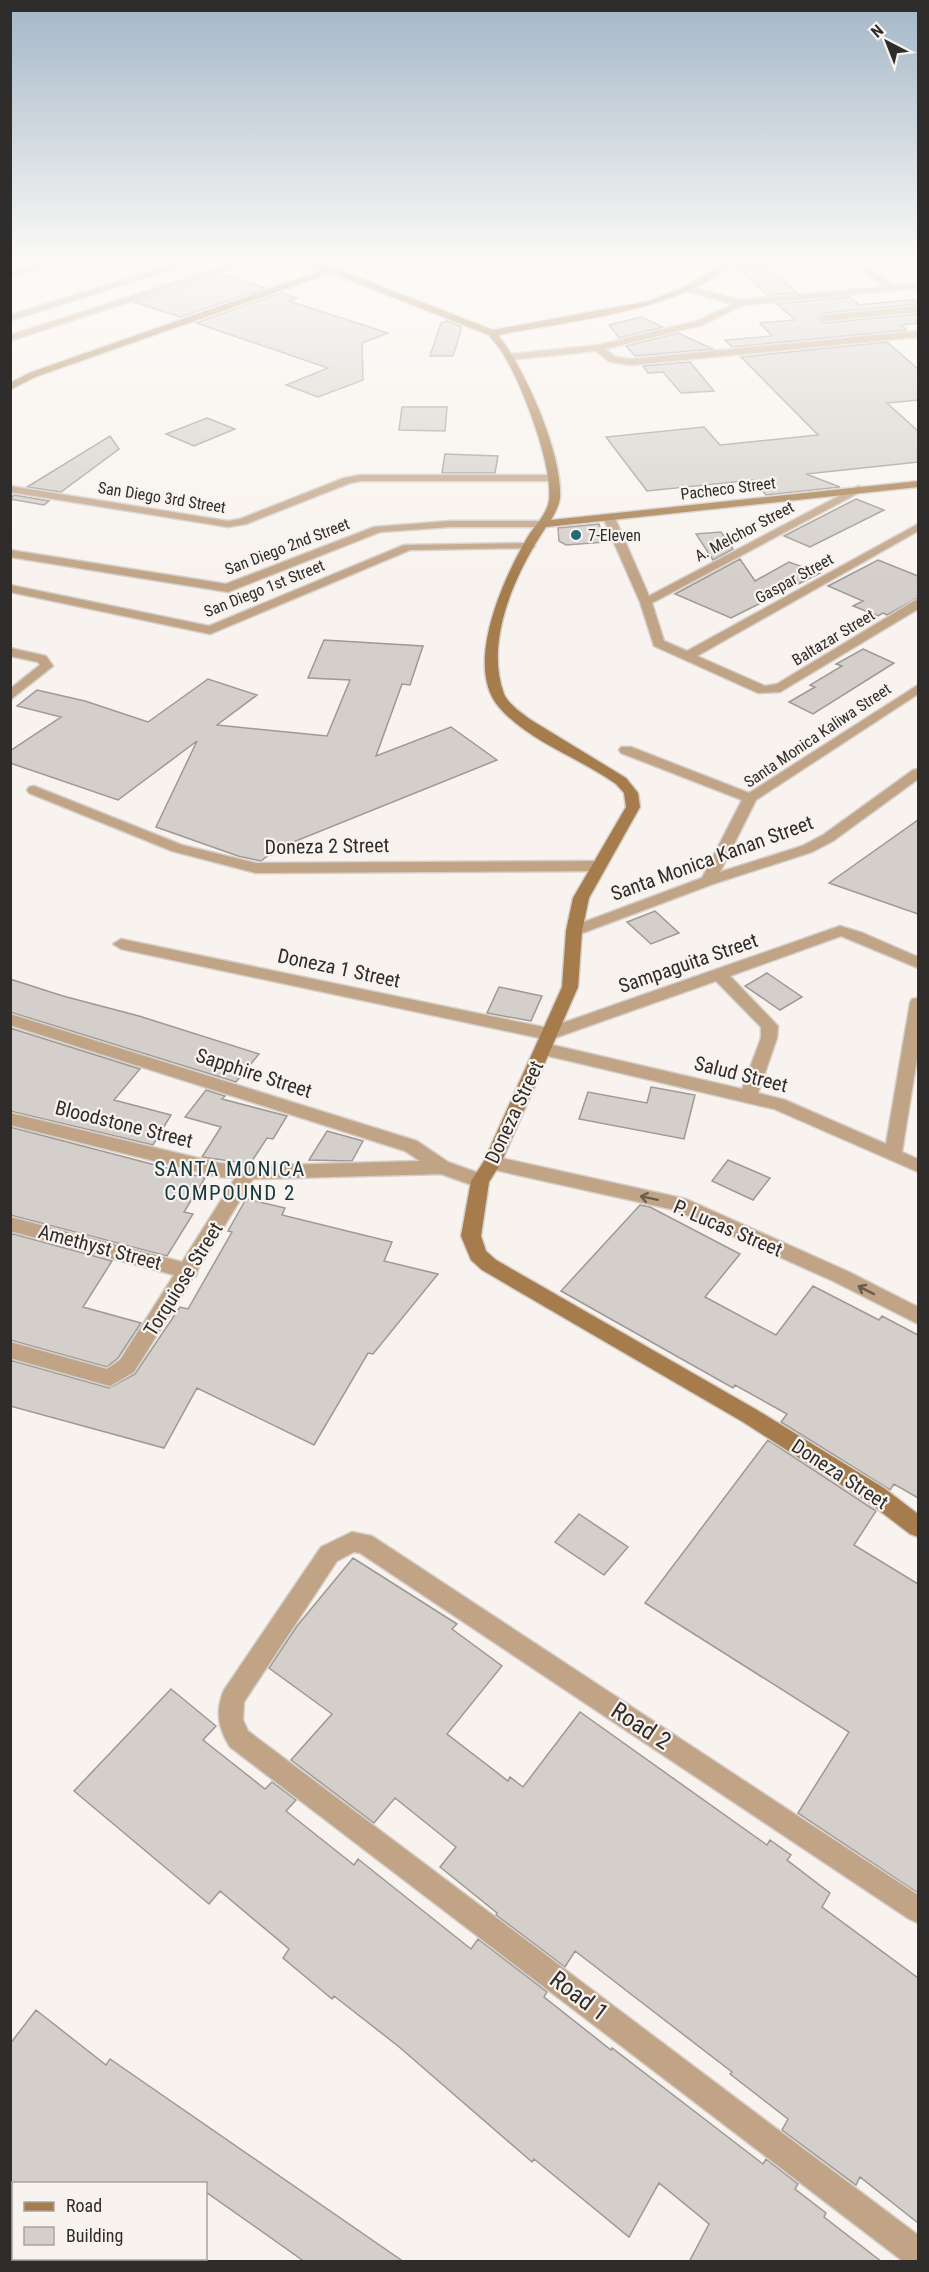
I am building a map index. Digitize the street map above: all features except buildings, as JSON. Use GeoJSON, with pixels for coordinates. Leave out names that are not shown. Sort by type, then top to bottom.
{"type":"FeatureCollection","features":[{"type":"Feature","properties":{"kind":"street"},"geometry":{"type":"LineString","coordinates":[[12,385],[55,367]]}},
{"type":"Feature","properties":{"kind":"street"},"geometry":{"type":"LineString","coordinates":[[514,367],[529,402],[553,478]]}},
{"type":"Feature","properties":{"kind":"street","name":"San Diego 3rd Street"},"geometry":{"type":"LineString","coordinates":[[10,489],[228,524],[242,522],[348,480],[360,478],[553,478]]}},
{"type":"Feature","properties":{"kind":"street","name":"Doneza Street"},"geometry":{"type":"LineString","coordinates":[[553,478],[554,501],[529,546],[495,622],[490,661],[498,697],[501,702],[544,735],[620,779],[631,793],[633,807],[581,898],[574,931],[570,987],[492,1163],[480,1181],[471,1236],[478,1255],[489,1265],[750,1416],[876,1495],[918,1527]]}},
{"type":"Feature","properties":{"kind":"street","name":"Pacheco Street"},"geometry":{"type":"LineString","coordinates":[[541,524],[918,484]]}},
{"type":"Feature","properties":{"kind":"street","name":"A. Melchor Street"},"geometry":{"type":"LineString","coordinates":[[646,602],[858,489]]}},
{"type":"Feature","properties":{"kind":"street"},"geometry":{"type":"LineString","coordinates":[[609,518],[646,602],[658,643],[686,657]]}},
{"type":"Feature","properties":{"kind":"street","name":"San Diego 2nd Street"},"geometry":{"type":"LineString","coordinates":[[10,553],[228,588],[378,529],[450,524],[541,524]]}},
{"type":"Feature","properties":{"kind":"street","name":"Gaspar Street"},"geometry":{"type":"LineString","coordinates":[[686,657],[918,527]]}},
{"type":"Feature","properties":{"kind":"street","name":"San Diego 1st Street"},"geometry":{"type":"LineString","coordinates":[[10,588],[210,630],[408,547],[529,546]]}},
{"type":"Feature","properties":{"kind":"street","name":"Baltazar Street"},"geometry":{"type":"LineString","coordinates":[[686,657],[763,690],[771,691],[780,688],[918,604]]}},
{"type":"Feature","properties":{"kind":"street"},"geometry":{"type":"LineString","coordinates":[[10,652],[42,659],[47,666],[10,696]]}},
{"type":"Feature","properties":{"kind":"street","name":"Santa Monica Kaliwa Street"},"geometry":{"type":"LineString","coordinates":[[708,881],[750,798],[918,689]]}},
{"type":"Feature","properties":{"kind":"street"},"geometry":{"type":"LineString","coordinates":[[626,750],[750,798]]}},
{"type":"Feature","properties":{"kind":"street","name":"Santa Monica Kanan Street"},"geometry":{"type":"LineString","coordinates":[[574,931],[708,881],[807,849],[828,838],[918,773]]}},
{"type":"Feature","properties":{"kind":"street","name":"Doneza 2 Street"},"geometry":{"type":"LineString","coordinates":[[34,790],[177,848],[256,868],[598,866]]}},
{"type":"Feature","properties":{"kind":"street","name":"Sampaguita Street"},"geometry":{"type":"LineString","coordinates":[[547,1042],[719,974],[840,931],[857,936],[918,963]]}},
{"type":"Feature","properties":{"kind":"street","name":"Doneza 1 Street"},"geometry":{"type":"LineString","coordinates":[[121,944],[547,1042]]}},
{"type":"Feature","properties":{"kind":"street"},"geometry":{"type":"LineString","coordinates":[[719,974],[770,1026],[769,1038],[748,1097]]}},
{"type":"Feature","properties":{"kind":"street"},"geometry":{"type":"LineString","coordinates":[[893,1154],[918,1003]]}},
{"type":"Feature","properties":{"kind":"street","name":"Sapphire Street"},"geometry":{"type":"LineString","coordinates":[[10,1019],[411,1146],[442,1167],[480,1181]]}},
{"type":"Feature","properties":{"kind":"street","name":"Salud Street"},"geometry":{"type":"LineString","coordinates":[[547,1042],[779,1104],[918,1166]]}},
{"type":"Feature","properties":{"kind":"street","name":"Bloodstone Street"},"geometry":{"type":"LineString","coordinates":[[10,1119],[219,1170],[248,1173],[442,1167]]}},
{"type":"Feature","properties":{"kind":"street","name":"P. Lucas Street"},"geometry":{"type":"LineString","coordinates":[[492,1163],[679,1204],[840,1276],[918,1316]]}},
{"type":"Feature","properties":{"kind":"street","name":"Torquiose Street"},"geometry":{"type":"LineString","coordinates":[[10,1350],[110,1378],[127,1366],[189,1271],[248,1173]]}},
{"type":"Feature","properties":{"kind":"street","name":"Amethyst Street"},"geometry":{"type":"LineString","coordinates":[[10,1224],[189,1271]]}},
{"type":"Feature","properties":{"kind":"street","name":"Road 1"},"geometry":{"type":"LineString","coordinates":[[364,1543],[352,1542],[329,1554],[233,1698],[228,1714],[231,1727],[239,1739],[918,2253]]}},
{"type":"Feature","properties":{"kind":"street","name":"Road 2"},"geometry":{"type":"LineString","coordinates":[[364,1543],[918,1910]]}},
{"type":"Feature","properties":{"kind":"place","name":"7-Eleven"},"geometry":{"type":"Point","coordinates":[576,535]}},
{"type":"Feature","properties":{"kind":"district","name":"SANTA MONICA COMPOUND 2"},"geometry":{"type":"Point","coordinates":[230,1181]}}]}
